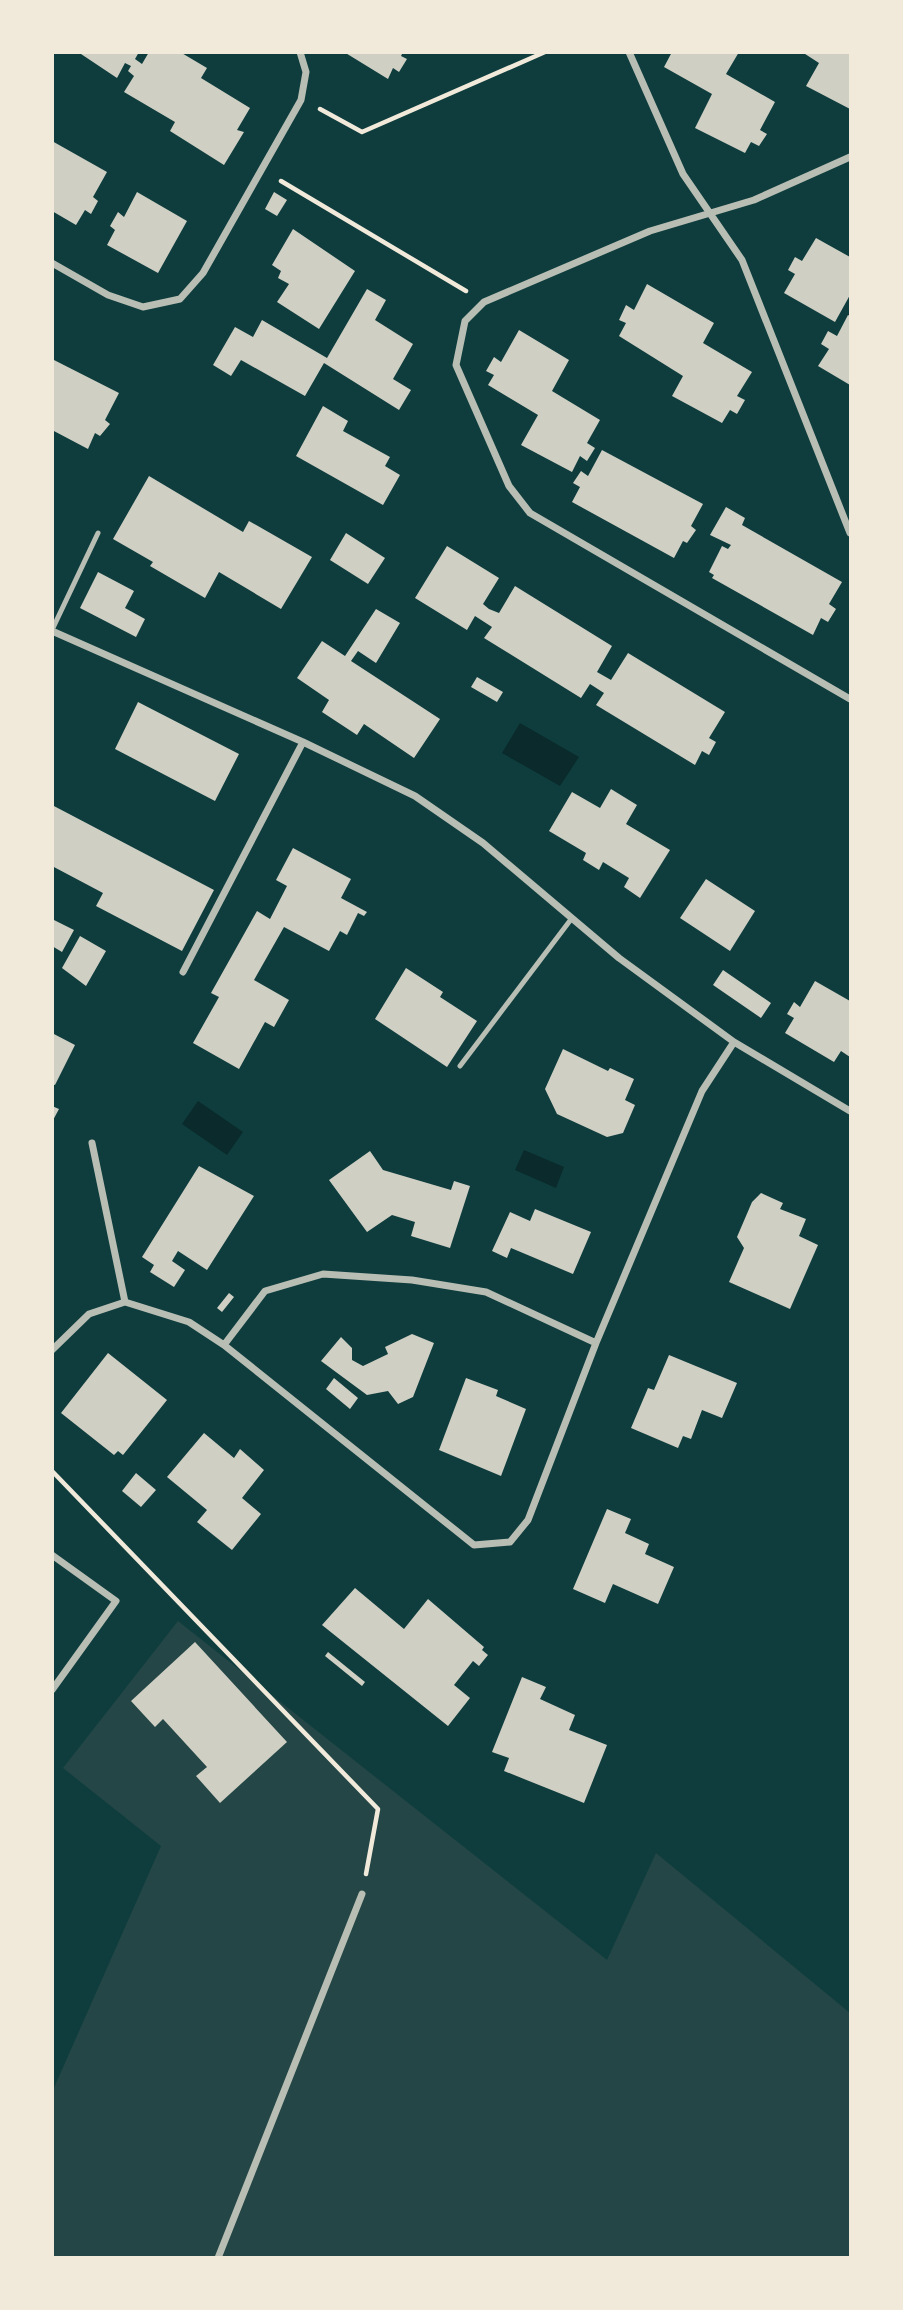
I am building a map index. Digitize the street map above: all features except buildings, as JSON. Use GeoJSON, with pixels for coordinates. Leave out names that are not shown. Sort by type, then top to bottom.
{"type":"FeatureCollection","features":[{"type":"Feature","properties":{"kind":"street"},"geometry":{"type":"LineString","coordinates":[[52,263],[108,295],[143,307],[180,299],[203,273],[301,100],[306,72],[300,52]]}},
{"type":"Feature","properties":{"kind":"street"},"geometry":{"type":"LineString","coordinates":[[629,52],[683,174],[743,260],[850,533]]}},
{"type":"Feature","properties":{"kind":"street"},"geometry":{"type":"LineString","coordinates":[[850,157],[754,200],[650,231],[484,303],[465,321],[456,365],[463,387],[509,486],[530,513],[850,699]]}},
{"type":"Feature","properties":{"kind":"street"},"geometry":{"type":"LineString","coordinates":[[52,630],[303,742],[415,796],[483,843],[620,958],[734,1042],[850,1111]]}},
{"type":"Feature","properties":{"kind":"street"},"geometry":{"type":"LineString","coordinates":[[183,971],[303,742]]}},
{"type":"Feature","properties":{"kind":"street"},"geometry":{"type":"LineString","coordinates":[[52,1350],[89,1314],[125,1302],[189,1322],[224,1345],[474,1545],[510,1542],[528,1520],[596,1343],[702,1091],[734,1042]]}},
{"type":"Feature","properties":{"kind":"street"},"geometry":{"type":"LineString","coordinates":[[92,1143],[125,1302]]}},
{"type":"Feature","properties":{"kind":"street"},"geometry":{"type":"LineString","coordinates":[[224,1345],[265,1291],[323,1274],[412,1280],[486,1292],[596,1343]]}},
{"type":"Feature","properties":{"kind":"street"},"geometry":{"type":"LineString","coordinates":[[52,1555],[116,1601],[52,1690]]}},
{"type":"Feature","properties":{"kind":"street"},"geometry":{"type":"LineString","coordinates":[[218,2258],[362,1894]]}},
{"type":"Feature","properties":{"kind":"lane"},"geometry":{"type":"LineString","coordinates":[[52,630],[97,533]]}},
{"type":"Feature","properties":{"kind":"lane"},"geometry":{"type":"LineString","coordinates":[[460,1066],[572,918]]}},
{"type":"Feature","properties":{"kind":"path"},"geometry":{"type":"LineString","coordinates":[[301,100],[362,131],[545,52]]}},
{"type":"Feature","properties":{"kind":"path"},"geometry":{"type":"LineString","coordinates":[[262,170],[484,303]]}},
{"type":"Feature","properties":{"kind":"path"},"geometry":{"type":"LineString","coordinates":[[52,1471],[378,1809],[362,1894]]}},
{"type":"Feature","properties":{"kind":"shaded area"},"geometry":{"type":"Polygon","coordinates":[[[520,723],[579,757],[560,786],[502,753],[520,723]]]}},
{"type":"Feature","properties":{"kind":"shaded area"},"geometry":{"type":"Polygon","coordinates":[[[198,1101],[243,1132],[227,1155],[182,1124],[198,1101]]]}},
{"type":"Feature","properties":{"kind":"shaded area"},"geometry":{"type":"Polygon","coordinates":[[[524,1150],[564,1167],[556,1188],[515,1170],[524,1150]]]}},
{"type":"Feature","properties":{"kind":"shaded area"},"geometry":{"type":"Polygon","coordinates":[[[178,1621],[607,1960],[656,1853],[850,2013],[850,2257],[53,2258],[53,2090],[161,1846],[63,1768],[178,1621]]]}}]}
